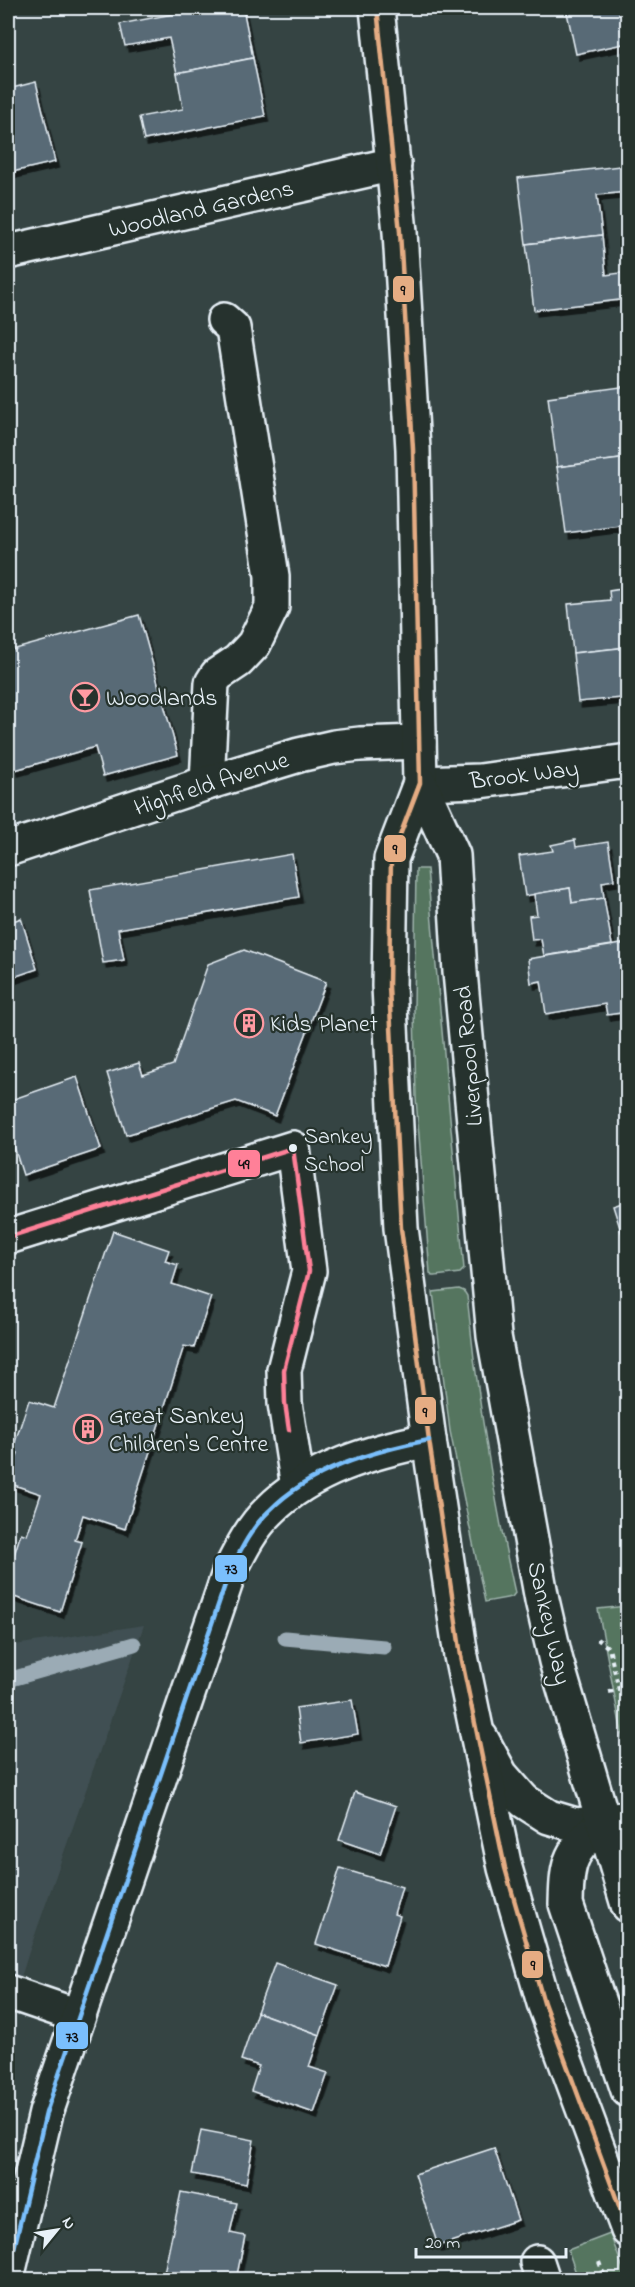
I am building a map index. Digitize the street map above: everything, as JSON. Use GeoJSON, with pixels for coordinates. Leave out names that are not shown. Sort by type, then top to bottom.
{"type":"FeatureCollection","features":[{"type":"Feature","properties":{"kind":"main road","name":"Liverpool Road"},"geometry":{"type":"LineString","coordinates":[[377,8],[400,232],[413,449],[420,783],[391,859],[389,986],[401,1228],[429,1440]]}},
{"type":"Feature","properties":{"kind":"main road","name":"Woodland Gardens"},"geometry":{"type":"LineString","coordinates":[[8,252],[394,164]]}},
{"type":"Feature","properties":{"kind":"main road"},"geometry":{"type":"LineString","coordinates":[[207,783],[212,683],[217,675],[238,661],[254,644],[272,607],[272,576],[235,339],[233,328],[224,320]]}},
{"type":"Feature","properties":{"kind":"main road","name":"Highfield Avenue"},"geometry":{"type":"LineString","coordinates":[[8,849],[299,755],[334,747],[419,742]]}},
{"type":"Feature","properties":{"kind":"main road","name":"Brook Way"},"geometry":{"type":"LineString","coordinates":[[420,783],[480,781],[627,761]]}},
{"type":"Feature","properties":{"kind":"main road","name":"Liverpool Road"},"geometry":{"type":"LineString","coordinates":[[420,783],[453,855],[460,972],[494,1336]]}},
{"type":"Feature","properties":{"kind":"main road"},"geometry":{"type":"LineString","coordinates":[[8,1237],[293,1148],[309,1271],[284,1370],[285,1403],[298,1487]]}},
{"type":"Feature","properties":{"kind":"main road","name":"Sankey Way"},"geometry":{"type":"LineString","coordinates":[[494,1336],[542,1600],[556,1661],[615,1820],[627,1905]]}},
{"type":"Feature","properties":{"kind":"main road"},"geometry":{"type":"LineString","coordinates":[[8,2274],[46,2113],[229,1573],[245,1541],[269,1510],[298,1487],[353,1460],[388,1448],[429,1440],[461,1656],[505,1868],[544,2004],[627,2230]]}},
{"type":"Feature","properties":{"kind":"main road"},"geometry":{"type":"LineString","coordinates":[[478,1732],[501,1775],[524,1801],[549,1817],[576,1825],[615,1820]]}},
{"type":"Feature","properties":{"kind":"main road"},"geometry":{"type":"LineString","coordinates":[[615,1820],[577,1846],[567,1872],[566,1904],[627,2090]]}},
{"type":"Feature","properties":{"kind":"main road"},"geometry":{"type":"LineString","coordinates":[[8,1992],[78,2016]]}},
{"type":"Feature","properties":{"kind":"path"},"geometry":{"type":"LineString","coordinates":[[609,1648],[619,1690],[627,1700]]}},
{"type":"Feature","properties":{"kind":"shaded area"},"geometry":{"type":"Polygon","coordinates":[[[144,1625],[29,1952],[8,2019],[8,1646],[144,1625]]]}},
{"type":"Feature","properties":{"kind":"green space"},"geometry":{"type":"Polygon","coordinates":[[[416,869],[427,869],[464,1269],[460,1273],[435,1276],[430,1273],[416,1098],[414,1010],[416,869]]]}},
{"type":"Feature","properties":{"kind":"green space"},"geometry":{"type":"Polygon","coordinates":[[[459,1289],[467,1296],[486,1445],[515,1593],[512,1597],[485,1602],[450,1431],[433,1292],[459,1289]]]}},
{"type":"Feature","properties":{"kind":"green space"},"geometry":{"type":"Polygon","coordinates":[[[627,1606],[628,1749],[625,1750],[598,1609],[627,1606]]]}},
{"type":"Feature","properties":{"kind":"green space"},"geometry":{"type":"Polygon","coordinates":[[[610,2234],[627,2279],[578,2279],[568,2250],[610,2234]]]}},
{"type":"Feature","properties":{"kind":"building"},"geometry":{"type":"Polygon","coordinates":[[[204,8],[243,8],[253,58],[177,73],[169,38],[125,46],[120,24],[204,8]]]}},
{"type":"Feature","properties":{"kind":"building"},"geometry":{"type":"Polygon","coordinates":[[[566,8],[628,8],[628,43],[576,54],[566,8]]]}},
{"type":"Feature","properties":{"kind":"building"},"geometry":{"type":"Polygon","coordinates":[[[253,58],[265,116],[144,140],[139,117],[183,109],[177,73],[253,58]]]}},
{"type":"Feature","properties":{"kind":"building"},"geometry":{"type":"Polygon","coordinates":[[[36,82],[55,162],[8,173],[8,89],[36,82]]]}},
{"type":"Feature","properties":{"kind":"building"},"geometry":{"type":"Polygon","coordinates":[[[628,165],[628,192],[597,195],[602,235],[526,244],[518,178],[628,165]]]}},
{"type":"Feature","properties":{"kind":"building"},"geometry":{"type":"Polygon","coordinates":[[[602,235],[606,275],[628,272],[628,299],[534,310],[526,244],[602,235]]]}},
{"type":"Feature","properties":{"kind":"building"},"geometry":{"type":"Polygon","coordinates":[[[628,386],[628,458],[557,467],[548,397],[628,386]]]}},
{"type":"Feature","properties":{"kind":"building"},"geometry":{"type":"Polygon","coordinates":[[[628,458],[628,542],[622,542],[620,526],[566,533],[557,467],[628,458]]]}},
{"type":"Feature","properties":{"kind":"building"},"geometry":{"type":"Polygon","coordinates":[[[628,588],[628,647],[573,653],[568,604],[610,600],[609,591],[628,588]]]}},
{"type":"Feature","properties":{"kind":"building","name":"Woodlands"},"geometry":{"type":"Polygon","coordinates":[[[139,615],[178,755],[103,776],[95,747],[15,770],[8,743],[8,651],[139,615]]]}},
{"type":"Feature","properties":{"kind":"building"},"geometry":{"type":"Polygon","coordinates":[[[628,647],[628,706],[621,707],[621,698],[578,702],[573,653],[628,647]]]}},
{"type":"Feature","properties":{"kind":"building"},"geometry":{"type":"Polygon","coordinates":[[[575,840],[576,847],[608,842],[614,880],[602,882],[604,898],[572,903],[570,888],[525,896],[519,856],[553,851],[551,845],[575,840]]]}},
{"type":"Feature","properties":{"kind":"building"},"geometry":{"type":"Polygon","coordinates":[[[292,854],[299,897],[118,929],[124,960],[103,963],[90,890],[292,854]]]}},
{"type":"Feature","properties":{"kind":"building"},"geometry":{"type":"Polygon","coordinates":[[[570,888],[572,903],[604,898],[612,945],[544,956],[541,939],[532,940],[529,916],[537,915],[534,894],[570,888]]]}},
{"type":"Feature","properties":{"kind":"building"},"geometry":{"type":"Polygon","coordinates":[[[21,918],[37,969],[8,979],[8,923],[21,918]]]}},
{"type":"Feature","properties":{"kind":"building"},"geometry":{"type":"Polygon","coordinates":[[[628,943],[628,1012],[607,1015],[605,1004],[546,1014],[541,981],[531,983],[528,959],[628,943]]]}},
{"type":"Feature","properties":{"kind":"building","name":"Kids Planet"},"geometry":{"type":"Polygon","coordinates":[[[244,950],[326,982],[275,1116],[236,1101],[126,1135],[107,1073],[139,1063],[143,1075],[173,1065],[208,964],[244,950]]]}},
{"type":"Feature","properties":{"kind":"building"},"geometry":{"type":"Polygon","coordinates":[[[77,1077],[101,1149],[23,1175],[8,1128],[8,1101],[77,1077]]]}},
{"type":"Feature","properties":{"kind":"building"},"geometry":{"type":"Polygon","coordinates":[[[628,1201],[628,1253],[613,1206],[628,1201]]]}},
{"type":"Feature","properties":{"kind":"building","name":"Great Sankey Children's Centre"},"geometry":{"type":"Polygon","coordinates":[[[113,1231],[169,1250],[165,1261],[178,1265],[172,1284],[211,1297],[194,1348],[184,1346],[125,1529],[83,1515],[75,1540],[82,1542],[60,1612],[8,1595],[8,1574],[21,1533],[27,1535],[41,1494],[8,1483],[18,1453],[12,1451],[29,1400],[54,1408],[113,1231]]]}},
{"type":"Feature","properties":{"kind":"building"},"geometry":{"type":"Polygon","coordinates":[[[352,1700],[358,1734],[301,1743],[296,1708],[352,1700]]]}},
{"type":"Feature","properties":{"kind":"building"},"geometry":{"type":"Polygon","coordinates":[[[355,1792],[396,1806],[380,1854],[339,1840],[355,1792]]]}},
{"type":"Feature","properties":{"kind":"building"},"geometry":{"type":"Polygon","coordinates":[[[340,1868],[402,1887],[394,1914],[400,1916],[385,1966],[316,1944],[340,1868]]]}},
{"type":"Feature","properties":{"kind":"building"},"geometry":{"type":"Polygon","coordinates":[[[275,1963],[338,1985],[320,2035],[257,2012],[275,1963]]]}},
{"type":"Feature","properties":{"kind":"building"},"geometry":{"type":"Polygon","coordinates":[[[257,2012],[320,2035],[309,2067],[328,2073],[314,2113],[251,2091],[259,2066],[241,2060],[257,2012]]]}},
{"type":"Feature","properties":{"kind":"building"},"geometry":{"type":"Polygon","coordinates":[[[201,2130],[254,2140],[246,2184],[192,2174],[201,2130]]]}},
{"type":"Feature","properties":{"kind":"building"},"geometry":{"type":"Polygon","coordinates":[[[494,2148],[518,2220],[438,2246],[415,2174],[494,2148]]]}},
{"type":"Feature","properties":{"kind":"building"},"geometry":{"type":"Polygon","coordinates":[[[181,2192],[237,2203],[230,2233],[245,2236],[236,2280],[198,2280],[164,2273],[181,2192]]]}},
{"type":"Feature","properties":{"kind":"waterway"},"geometry":{"type":"LineString","coordinates":[[285,1638],[384,1647]]}},
{"type":"Feature","properties":{"kind":"waterway"},"geometry":{"type":"LineString","coordinates":[[8,1680],[134,1644]]}},
{"type":"Feature","properties":{"kind":"transit line","name":"9"},"geometry":{"type":"LineString","coordinates":[[377,8],[400,232],[413,449],[420,783],[391,859],[389,986],[401,1228],[461,1656],[505,1868],[544,2003],[628,2230]]}},
{"type":"Feature","properties":{"kind":"transit line","name":"49"},"geometry":{"type":"LineString","coordinates":[[8,1237],[293,1148],[309,1271],[284,1370],[289,1430]]}},
{"type":"Feature","properties":{"kind":"transit line","name":"73"},"geometry":{"type":"LineString","coordinates":[[8,2274],[46,2113],[233,1565],[246,1540],[269,1511],[303,1484],[365,1456],[429,1440]]}},
{"type":"Feature","properties":{"kind":"place","name":"Woodlands"},"geometry":{"type":"Point","coordinates":[85,697]}},
{"type":"Feature","properties":{"kind":"place","name":"Kids Planet"},"geometry":{"type":"Point","coordinates":[249,1023]}},
{"type":"Feature","properties":{"kind":"place","name":"Sankey School"},"geometry":{"type":"Point","coordinates":[293,1148]}},
{"type":"Feature","properties":{"kind":"place","name":"Great Sankey Children's Centre"},"geometry":{"type":"Point","coordinates":[88,1429]}}]}
